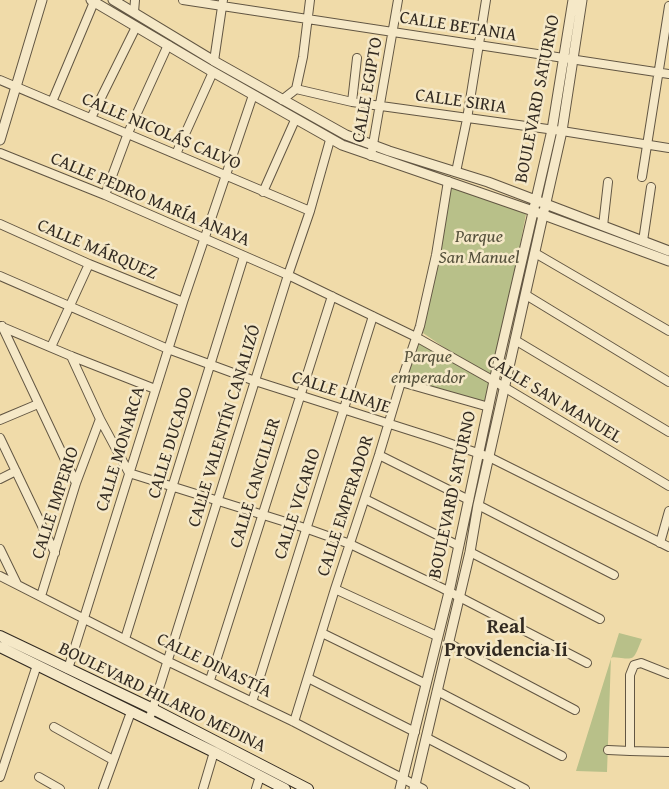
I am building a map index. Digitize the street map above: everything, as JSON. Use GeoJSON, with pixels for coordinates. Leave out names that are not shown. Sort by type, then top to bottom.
{"type":"FeatureCollection","features":[{"type":"Feature","properties":{"kind":"main road","name":"BOULEVARD HILARIO MEDINA"},"geometry":{"type":"LineString","coordinates":[[0,636],[153,709],[308,789]]}},
{"type":"Feature","properties":{"kind":"main road","name":"BOULEVARD HILARIO MEDINA"},"geometry":{"type":"LineString","coordinates":[[0,647],[214,752],[260,776],[274,786],[285,789]]}},
{"type":"Feature","properties":{"kind":"street"},"geometry":{"type":"LineString","coordinates":[[0,140],[42,0]]}},
{"type":"Feature","properties":{"kind":"street"},"geometry":{"type":"LineString","coordinates":[[113,0],[214,61],[346,135],[374,146],[488,182],[669,251]]}},
{"type":"Feature","properties":{"kind":"street"},"geometry":{"type":"LineString","coordinates":[[134,12],[135,0]]}},
{"type":"Feature","properties":{"kind":"street","name":"CALLE BETANIA"},"geometry":{"type":"LineString","coordinates":[[183,0],[222,3],[479,46],[669,74]]}},
{"type":"Feature","properties":{"kind":"street"},"geometry":{"type":"LineString","coordinates":[[282,100],[296,89],[303,57],[310,0]]}},
{"type":"Feature","properties":{"kind":"street","name":"CALLE EGIPTO"},"geometry":{"type":"LineString","coordinates":[[371,156],[398,0]]}},
{"type":"Feature","properties":{"kind":"street"},"geometry":{"type":"LineString","coordinates":[[456,172],[467,119],[486,0]]}},
{"type":"Feature","properties":{"kind":"street","name":"BOULEVARD SATURNO"},"geometry":{"type":"LineString","coordinates":[[417,788],[437,691],[470,552],[478,505],[526,295],[542,214],[562,131],[573,0]]}},
{"type":"Feature","properties":{"kind":"street","name":"BOULEVARD SATURNO"},"geometry":{"type":"LineString","coordinates":[[400,789],[449,592],[488,407],[582,0]]}},
{"type":"Feature","properties":{"kind":"street"},"geometry":{"type":"LineString","coordinates":[[52,102],[93,1],[330,140],[371,156],[542,214],[669,261]]}},
{"type":"Feature","properties":{"kind":"street"},"geometry":{"type":"LineString","coordinates":[[214,61],[222,3]]}},
{"type":"Feature","properties":{"kind":"street"},"geometry":{"type":"LineString","coordinates":[[642,176],[660,73],[669,6]]}},
{"type":"Feature","properties":{"kind":"street"},"geometry":{"type":"LineString","coordinates":[[90,118],[136,27]]}},
{"type":"Feature","properties":{"kind":"street"},"geometry":{"type":"LineString","coordinates":[[105,195],[128,134],[168,45]]}},
{"type":"Feature","properties":{"kind":"street"},"geometry":{"type":"LineString","coordinates":[[352,102],[357,58]]}},
{"type":"Feature","properties":{"kind":"street"},"geometry":{"type":"LineString","coordinates":[[176,154],[213,72]]}},
{"type":"Feature","properties":{"kind":"street","name":"CALLE NICOLÁS CALVO"},"geometry":{"type":"LineString","coordinates":[[0,80],[15,88],[310,211]]}},
{"type":"Feature","properties":{"kind":"street","name":"CALLE SIRIA"},"geometry":{"type":"LineString","coordinates":[[296,89],[352,102],[669,148]]}},
{"type":"Feature","properties":{"kind":"street","name":"CALLE MONARCA"},"geometry":{"type":"LineString","coordinates":[[68,669],[183,302],[253,95]]}},
{"type":"Feature","properties":{"kind":"street"},"geometry":{"type":"LineString","coordinates":[[263,192],[295,120]]}},
{"type":"Feature","properties":{"kind":"street","name":"CALLE VALENTÍN CANALIZÓ"},"geometry":{"type":"LineString","coordinates":[[148,720],[288,275],[310,211],[330,140]]}},
{"type":"Feature","properties":{"kind":"street","name":"CALLE PEDRO MARÍA ANAYA"},"geometry":{"type":"LineString","coordinates":[[0,153],[105,195],[288,275]]}},
{"type":"Feature","properties":{"kind":"street","name":"CALLE EMPERADOR"},"geometry":{"type":"LineString","coordinates":[[294,722],[424,311],[448,181]]}},
{"type":"Feature","properties":{"kind":"street"},"geometry":{"type":"LineString","coordinates":[[603,226],[608,182]]}},
{"type":"Feature","properties":{"kind":"street"},"geometry":{"type":"LineString","coordinates":[[643,241],[652,187]]}},
{"type":"Feature","properties":{"kind":"street","name":"CALLE MÁRQUEZ"},"geometry":{"type":"LineString","coordinates":[[0,224],[89,264],[183,302]]}},
{"type":"Feature","properties":{"kind":"street"},"geometry":{"type":"LineString","coordinates":[[535,253],[669,331]]}},
{"type":"Feature","properties":{"kind":"street","name":"CALLE DUCADO"},"geometry":{"type":"LineString","coordinates":[[125,639],[244,256]]}},
{"type":"Feature","properties":{"kind":"street"},"geometry":{"type":"LineString","coordinates":[[51,346],[89,264]]}},
{"type":"Feature","properties":{"kind":"street","name":"CALLE SAN MANUEL"},"geometry":{"type":"LineString","coordinates":[[288,275],[416,337],[505,387],[669,486]]}},
{"type":"Feature","properties":{"kind":"street","name":"CALLE LINAJE"},"geometry":{"type":"LineString","coordinates":[[0,276],[168,349],[211,365],[299,396],[489,457],[669,548]]}},
{"type":"Feature","properties":{"kind":"street"},"geometry":{"type":"LineString","coordinates":[[526,295],[669,382]]}},
{"type":"Feature","properties":{"kind":"street","name":"CALLE CANCILLER"},"geometry":{"type":"LineString","coordinates":[[210,680],[332,296]]}},
{"type":"Feature","properties":{"kind":"street","name":"CALLE VICARIO"},"geometry":{"type":"LineString","coordinates":[[252,702],[373,316]]}},
{"type":"Feature","properties":{"kind":"street"},"geometry":{"type":"LineString","coordinates":[[1,326],[155,389]]}},
{"type":"Feature","properties":{"kind":"street"},"geometry":{"type":"LineString","coordinates":[[1,326],[76,483]]}},
{"type":"Feature","properties":{"kind":"street"},"geometry":{"type":"LineString","coordinates":[[515,340],[669,432]]}},
{"type":"Feature","properties":{"kind":"street"},"geometry":{"type":"LineString","coordinates":[[71,356],[100,419],[129,473],[350,544],[588,663]]}},
{"type":"Feature","properties":{"kind":"street"},"geometry":{"type":"LineString","coordinates":[[401,382],[488,407]]}},
{"type":"Feature","properties":{"kind":"street"},"geometry":{"type":"LineString","coordinates":[[0,420],[38,404]]}},
{"type":"Feature","properties":{"kind":"street","name":"CALLE IMPERIO"},"geometry":{"type":"LineString","coordinates":[[41,596],[76,483],[100,419]]}},
{"type":"Feature","properties":{"kind":"street"},"geometry":{"type":"LineString","coordinates":[[0,438],[55,553]]}},
{"type":"Feature","properties":{"kind":"street"},"geometry":{"type":"LineString","coordinates":[[379,455],[468,500]]}},
{"type":"Feature","properties":{"kind":"street"},"geometry":{"type":"LineString","coordinates":[[0,479],[16,471]]}},
{"type":"Feature","properties":{"kind":"street"},"geometry":{"type":"LineString","coordinates":[[365,499],[459,546]]}},
{"type":"Feature","properties":{"kind":"street"},"geometry":{"type":"LineString","coordinates":[[478,505],[614,575]]}},
{"type":"Feature","properties":{"kind":"street"},"geometry":{"type":"LineString","coordinates":[[660,543],[669,511]]}},
{"type":"Feature","properties":{"kind":"street"},"geometry":{"type":"LineString","coordinates":[[0,549],[17,584]]}},
{"type":"Feature","properties":{"kind":"street"},"geometry":{"type":"LineString","coordinates":[[470,552],[600,619]]}},
{"type":"Feature","properties":{"kind":"street","name":"CALLE DINASTÍA"},"geometry":{"type":"LineString","coordinates":[[0,576],[167,661],[294,722],[403,778],[417,788]]}},
{"type":"Feature","properties":{"kind":"street"},"geometry":{"type":"LineString","coordinates":[[335,589],[437,636]]}},
{"type":"Feature","properties":{"kind":"street"},"geometry":{"type":"LineString","coordinates":[[322,633],[426,684]]}},
{"type":"Feature","properties":{"kind":"street"},"geometry":{"type":"LineString","coordinates":[[448,643],[575,710]]}},
{"type":"Feature","properties":{"kind":"street"},"geometry":{"type":"LineString","coordinates":[[630,751],[630,675],[632,668],[636,664],[641,663],[669,674]]}},
{"type":"Feature","properties":{"kind":"street"},"geometry":{"type":"LineString","coordinates":[[0,777],[37,665]]}},
{"type":"Feature","properties":{"kind":"street"},"geometry":{"type":"LineString","coordinates":[[308,678],[415,732]]}},
{"type":"Feature","properties":{"kind":"street"},"geometry":{"type":"LineString","coordinates":[[437,691],[562,756]]}},
{"type":"Feature","properties":{"kind":"street"},"geometry":{"type":"LineString","coordinates":[[103,789],[131,712]]}},
{"type":"Feature","properties":{"kind":"street"},"geometry":{"type":"LineString","coordinates":[[54,727],[113,760]]}},
{"type":"Feature","properties":{"kind":"street"},"geometry":{"type":"LineString","coordinates":[[427,738],[525,789]]}},
{"type":"Feature","properties":{"kind":"street"},"geometry":{"type":"LineString","coordinates":[[608,750],[669,752]]}},
{"type":"Feature","properties":{"kind":"street"},"geometry":{"type":"LineString","coordinates":[[203,789],[214,752]]}},
{"type":"Feature","properties":{"kind":"street"},"geometry":{"type":"LineString","coordinates":[[256,789],[260,776]]}},
{"type":"Feature","properties":{"kind":"street"},"geometry":{"type":"LineString","coordinates":[[39,777],[60,789]]}},
{"type":"Feature","properties":{"kind":"green space","name":"Parque San Manuel"},"geometry":{"type":"Polygon","coordinates":[[[449,184],[526,214],[489,407],[401,382],[416,337],[486,376],[423,333],[449,184]]]}},
{"type":"Feature","properties":{"kind":"green space"},"geometry":{"type":"Polygon","coordinates":[[[619,633],[642,639],[632,658],[612,657],[619,633]]]}},
{"type":"Feature","properties":{"kind":"green space"},"geometry":{"type":"Polygon","coordinates":[[[611,659],[607,772],[576,771],[611,659]]]}},
{"type":"Feature","properties":{"kind":"district","name":"Real Providencia Ii"},"geometry":{"type":"Point","coordinates":[506,640]}},
{"type":"Feature","properties":{"kind":"park label","name":"Parque emperador"},"geometry":{"type":"Point","coordinates":[428,367]}}]}
